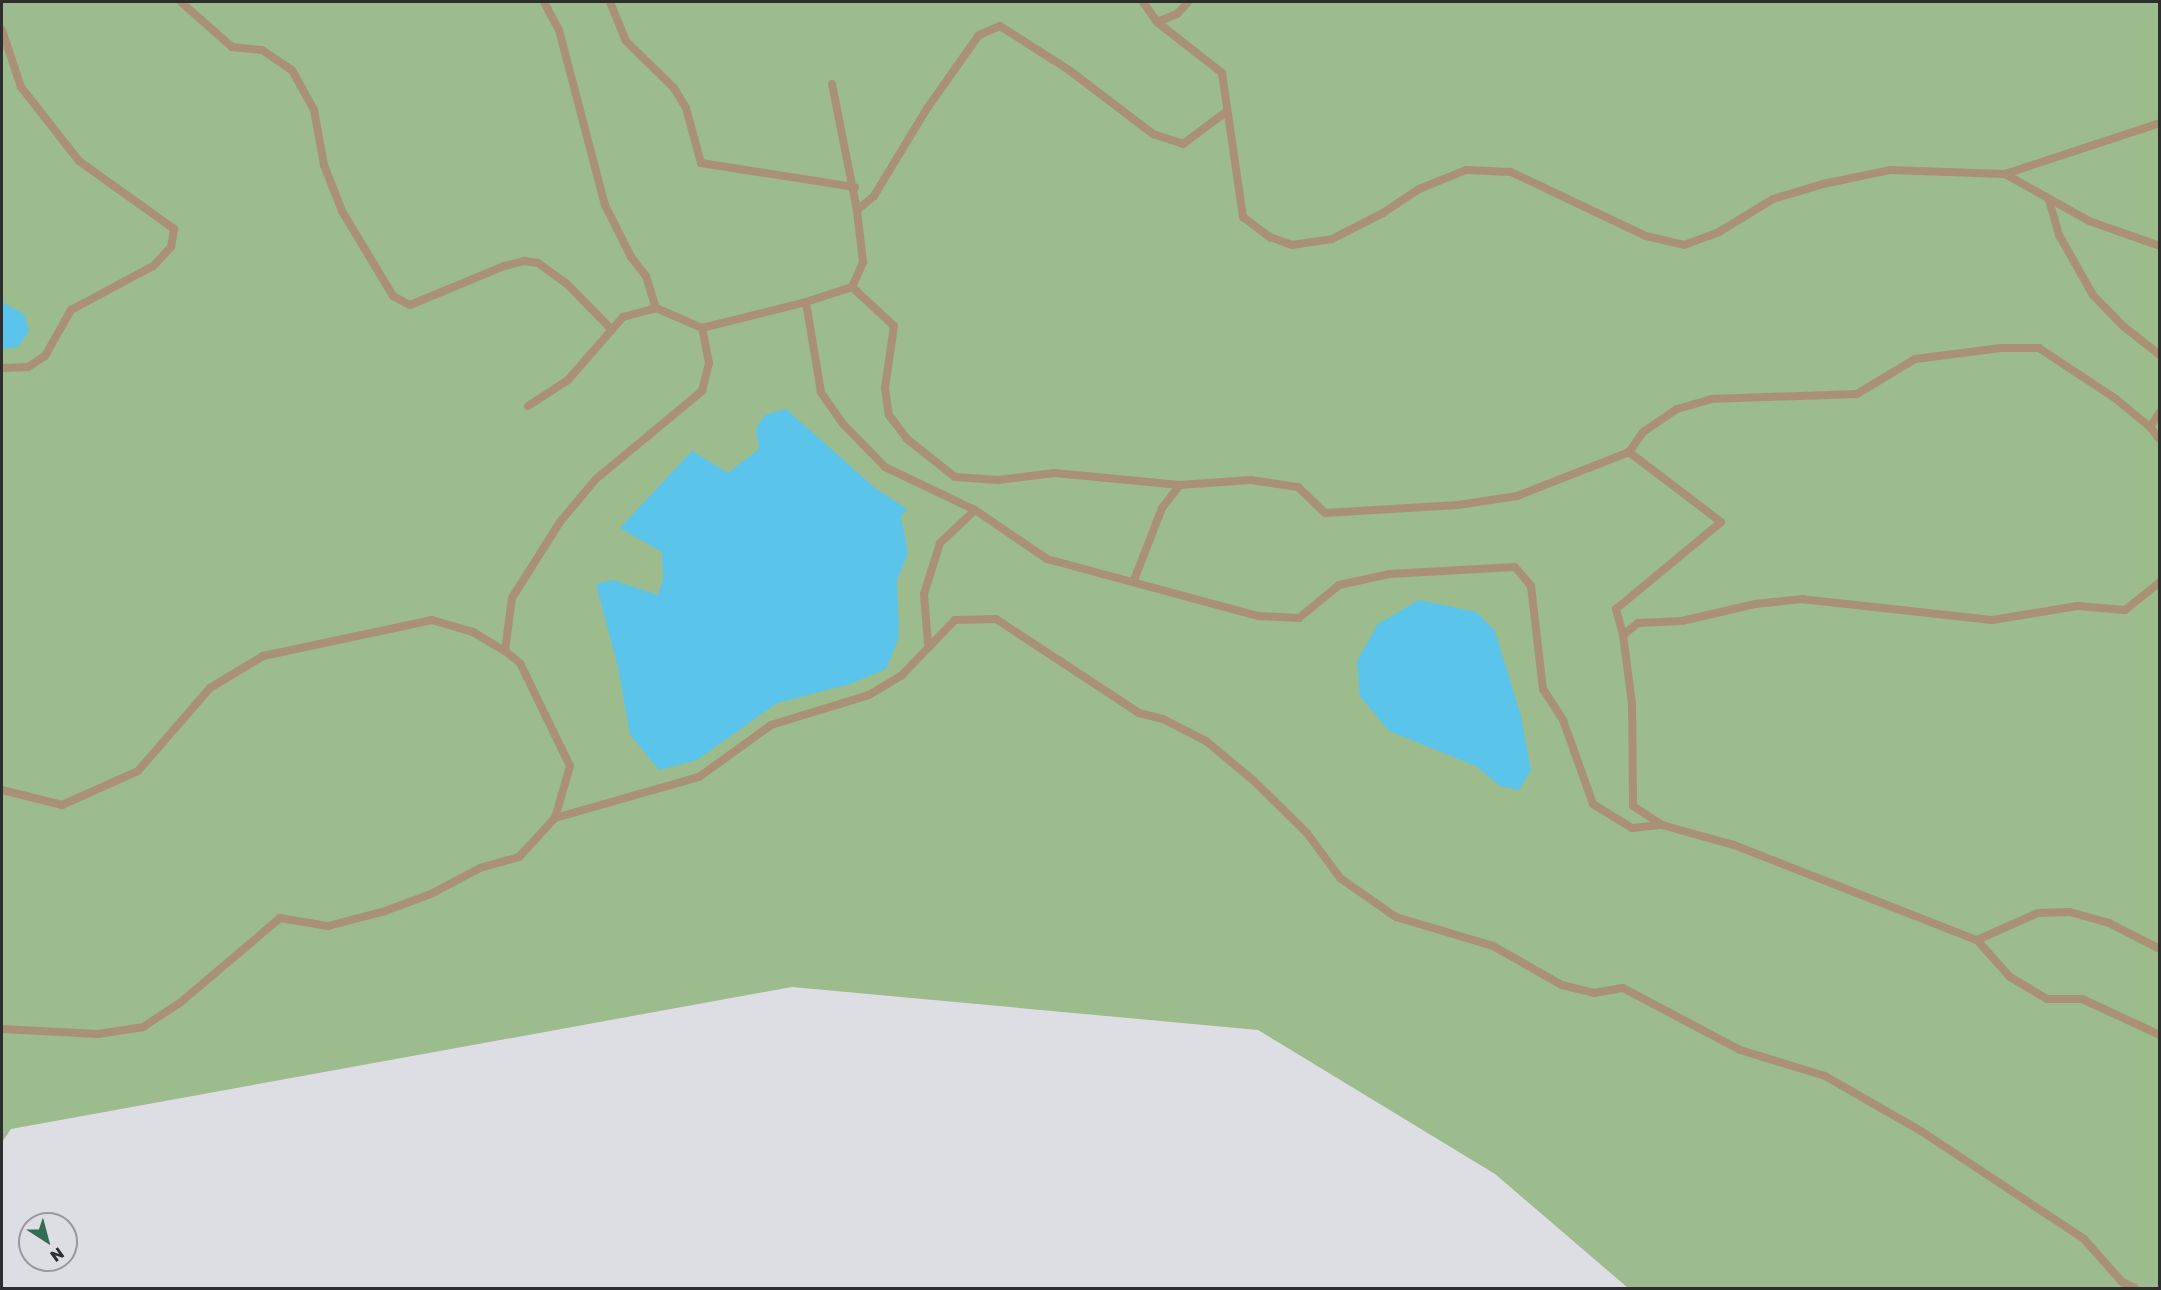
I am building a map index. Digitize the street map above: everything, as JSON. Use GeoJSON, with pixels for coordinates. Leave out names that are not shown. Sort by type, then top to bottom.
{"type":"FeatureCollection","features":[{"type":"Feature","properties":{"kind":"lane"},"geometry":{"type":"LineString","coordinates":[[181,2],[232,47],[262,50],[292,70],[314,110],[324,165],[342,211],[393,296],[410,305],[504,266],[524,261],[538,263],[566,283],[612,330]]}},
{"type":"Feature","properties":{"kind":"lane"},"geometry":{"type":"LineString","coordinates":[[544,2],[559,30],[605,205],[631,257],[646,276],[656,308]]}},
{"type":"Feature","properties":{"kind":"lane"},"geometry":{"type":"LineString","coordinates":[[610,2],[626,41],[674,88],[686,108],[701,163],[855,187]]}},
{"type":"Feature","properties":{"kind":"lane"},"geometry":{"type":"LineString","coordinates":[[1143,2],[1157,22],[1222,73],[1243,217],[1270,237],[1292,245],[1332,239],[1383,213],[1419,189],[1466,170],[1511,172],[1646,236],[1684,245],[1719,232],[1773,199],[1823,184],[1890,170],[2005,174],[2160,123]]}},
{"type":"Feature","properties":{"kind":"lane"},"geometry":{"type":"LineString","coordinates":[[1157,22],[1177,14],[1188,2]]}},
{"type":"Feature","properties":{"kind":"lane"},"geometry":{"type":"LineString","coordinates":[[857,210],[874,196],[928,107],[979,35],[1000,26],[1069,70],[1153,134],[1183,144],[1226,112]]}},
{"type":"Feature","properties":{"kind":"lane"},"geometry":{"type":"LineString","coordinates":[[2,30],[21,87],[79,161],[174,229],[171,247],[153,266],[71,310],[45,356],[28,368],[2,368]]}},
{"type":"Feature","properties":{"kind":"lane"},"geometry":{"type":"LineString","coordinates":[[832,84],[855,187],[862,262],[852,287]]}},
{"type":"Feature","properties":{"kind":"lane"},"geometry":{"type":"LineString","coordinates":[[2005,174],[2089,221],[2160,246]]}},
{"type":"Feature","properties":{"kind":"lane"},"geometry":{"type":"LineString","coordinates":[[2049,200],[2059,235],[2093,295],[2123,326],[2160,355]]}},
{"type":"Feature","properties":{"kind":"lane"},"geometry":{"type":"LineString","coordinates":[[528,406],[568,380],[623,317],[656,308],[702,327],[806,302],[852,287]]}},
{"type":"Feature","properties":{"kind":"lane"},"geometry":{"type":"LineString","coordinates":[[852,287],[894,326],[885,388],[889,415],[907,439],[956,477],[998,480],[1054,473],[1180,485],[1251,480],[1298,487],[1325,513],[1458,505],[1517,496],[1629,452],[1643,432],[1677,409],[1711,399],[1857,394],[1915,358],[2001,348],[2039,348],[2054,356],[2150,427],[2160,440]]}},
{"type":"Feature","properties":{"kind":"lane"},"geometry":{"type":"LineString","coordinates":[[806,302],[821,392],[843,424],[885,467],[975,510],[1004,534],[1047,560],[1134,580],[1258,616],[1299,618],[1339,585],[1389,574],[1515,567],[1531,586],[1543,689],[1563,720],[1593,804],[1632,828],[1662,825]]}},
{"type":"Feature","properties":{"kind":"lane"},"geometry":{"type":"LineString","coordinates":[[505,651],[512,598],[560,522],[596,480],[702,391],[709,363],[702,327]]}},
{"type":"Feature","properties":{"kind":"lane"},"geometry":{"type":"LineString","coordinates":[[2150,427],[2160,412]]}},
{"type":"Feature","properties":{"kind":"lane"},"geometry":{"type":"LineString","coordinates":[[1629,452],[1721,522],[1616,609],[1623,635],[1632,703],[1633,806],[1662,825],[1734,845],[1977,940],[2010,977],[2047,999],[2082,999],[2160,1035]]}},
{"type":"Feature","properties":{"kind":"lane"},"geometry":{"type":"LineString","coordinates":[[1134,580],[1162,508],[1180,485]]}},
{"type":"Feature","properties":{"kind":"lane"},"geometry":{"type":"LineString","coordinates":[[928,644],[924,594],[940,543],[975,510]]}},
{"type":"Feature","properties":{"kind":"lane"},"geometry":{"type":"LineString","coordinates":[[1623,635],[1638,623],[1682,621],[1755,604],[1803,599],[1992,621],[2077,606],[2125,610],[2160,582]]}},
{"type":"Feature","properties":{"kind":"lane"},"geometry":{"type":"LineString","coordinates":[[555,818],[699,777],[771,725],[869,695],[902,675],[928,644],[955,620],[996,619],[1139,713],[1163,719],[1206,741],[1254,781],[1307,833],[1340,878],[1396,917],[1492,946],[1562,985],[1594,993],[1623,988],[1740,1050],[1826,1076],[1921,1131],[2084,1239],[2122,1282],[2134,1288]]}},
{"type":"Feature","properties":{"kind":"lane"},"geometry":{"type":"LineString","coordinates":[[2,790],[62,805],[138,771],[210,688],[263,656],[432,620],[473,632],[520,663],[570,766],[555,818],[519,857],[480,868],[431,894],[385,911],[328,926],[280,918],[181,1002],[143,1027],[98,1034],[2,1029]]}},
{"type":"Feature","properties":{"kind":"lane"},"geometry":{"type":"LineString","coordinates":[[1977,940],[2038,913],[2070,912],[2109,923],[2160,949]]}},
{"type":"Feature","properties":{"kind":"green space"},"geometry":{"type":"Polygon","coordinates":[[[2,2],[2159,2],[2159,1288],[1628,1288],[1495,1174],[1258,1030],[792,987],[11,1129],[2,1142],[2,2]]]}},
{"type":"Feature","properties":{"kind":"water"},"geometry":{"type":"Polygon","coordinates":[[[2,302],[24,314],[29,331],[18,347],[2,349],[2,302]]]}},
{"type":"Feature","properties":{"kind":"water"},"geometry":{"type":"Polygon","coordinates":[[[786,409],[875,488],[907,509],[901,516],[908,553],[897,580],[899,637],[886,669],[850,684],[777,703],[697,760],[659,770],[630,734],[618,667],[596,584],[613,580],[658,595],[663,579],[662,552],[620,528],[692,451],[728,473],[759,449],[756,428],[765,415],[786,409]]]}},
{"type":"Feature","properties":{"kind":"water"},"geometry":{"type":"Polygon","coordinates":[[[1419,600],[1476,612],[1495,631],[1521,716],[1531,770],[1519,790],[1500,786],[1476,766],[1389,731],[1360,696],[1357,661],[1378,624],[1419,600]]]}}]}
